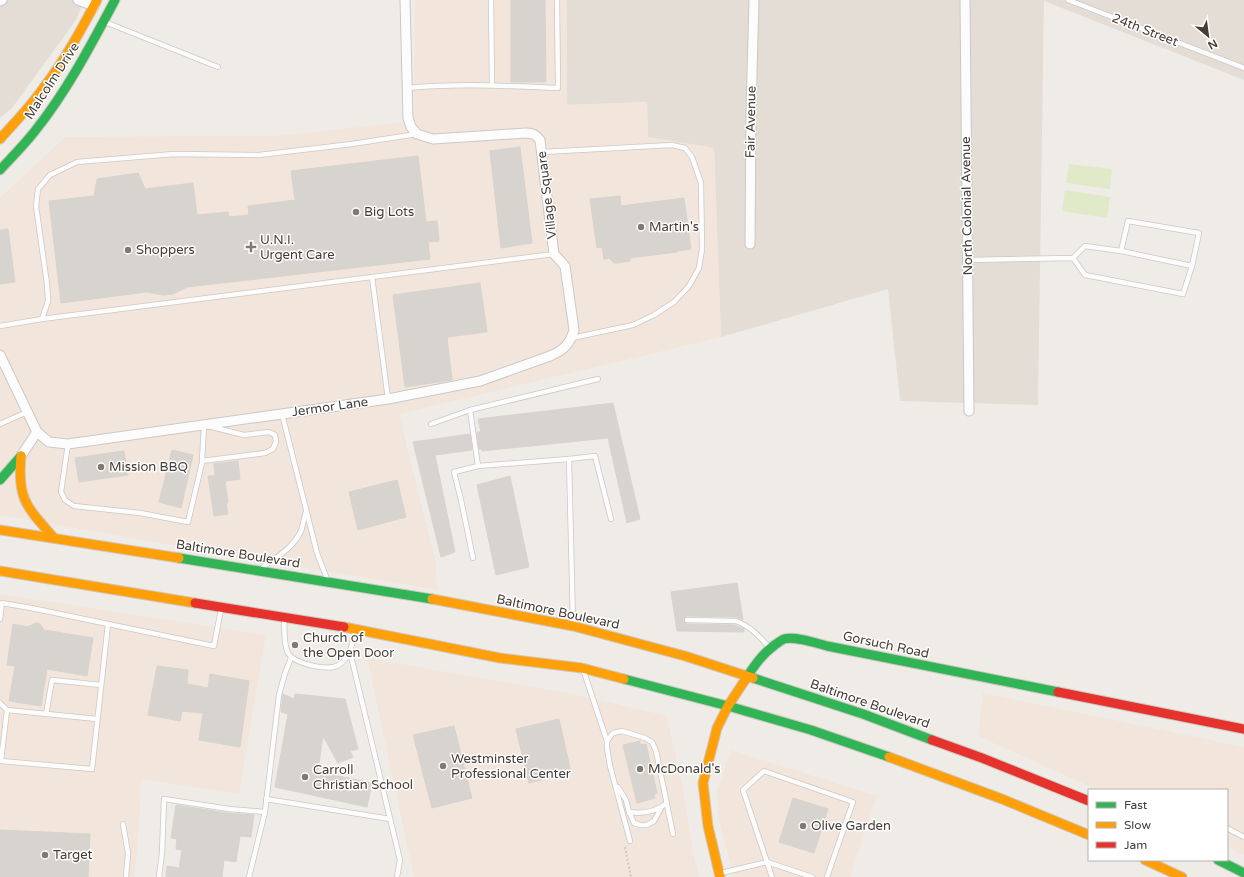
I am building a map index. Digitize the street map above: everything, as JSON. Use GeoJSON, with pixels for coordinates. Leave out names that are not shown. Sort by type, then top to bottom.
{"type":"FeatureCollection","features":[{"type":"Feature","properties":{"kind":"main road","name":"Malcolm Drive"},"geometry":{"type":"LineString","coordinates":[[0,170],[13,158],[33,134],[71,80],[115,0]]}},
{"type":"Feature","properties":{"kind":"main road","name":"Malcolm Drive"},"geometry":{"type":"LineString","coordinates":[[0,138],[23,114],[46,85],[78,34],[95,3]]}},
{"type":"Feature","properties":{"kind":"main road"},"geometry":{"type":"LineString","coordinates":[[0,480],[21,456]]}},
{"type":"Feature","properties":{"kind":"main road"},"geometry":{"type":"LineString","coordinates":[[21,456],[20,477],[21,490],[24,499],[37,519],[54,538]]}},
{"type":"Feature","properties":{"kind":"main road","name":"Baltimore Boulevard"},"geometry":{"type":"LineString","coordinates":[[0,530],[424,597],[573,626],[686,656],[863,714],[989,760],[1088,801]]}},
{"type":"Feature","properties":{"kind":"main road"},"geometry":{"type":"LineString","coordinates":[[0,571],[355,630],[500,658],[582,668],[728,706],[810,730],[1002,798],[1088,835]]}},
{"type":"Feature","properties":{"kind":"main road","name":"Gorsuch Road"},"geometry":{"type":"LineString","coordinates":[[720,875],[708,826],[703,783],[717,728],[728,706],[757,661],[770,648],[784,640],[806,640],[885,658],[1244,729]]}},
{"type":"Feature","properties":{"kind":"main road"},"geometry":{"type":"LineString","coordinates":[[1147,861],[1182,877]]}},
{"type":"Feature","properties":{"kind":"main road"},"geometry":{"type":"LineString","coordinates":[[1220,861],[1244,873]]}},
{"type":"Feature","properties":{"kind":"street"},"geometry":{"type":"LineString","coordinates":[[78,0],[95,3]]}},
{"type":"Feature","properties":{"kind":"street"},"geometry":{"type":"LineString","coordinates":[[405,0],[408,118],[411,127],[417,134]]}},
{"type":"Feature","properties":{"kind":"street","name":"Fair Avenue"},"geometry":{"type":"LineString","coordinates":[[750,244],[754,0]]}},
{"type":"Feature","properties":{"kind":"street","name":"North Colonial Avenue"},"geometry":{"type":"LineString","coordinates":[[965,0],[969,411]]}},
{"type":"Feature","properties":{"kind":"street","name":"Village Square"},"geometry":{"type":"LineString","coordinates":[[417,134],[433,140],[532,133],[537,136],[540,140],[542,152],[554,254],[565,266],[574,330],[572,338]]}},
{"type":"Feature","properties":{"kind":"street","name":"Jermor Lane"},"geometry":{"type":"LineString","coordinates":[[37,432],[49,442],[68,444],[388,399],[480,380],[550,356],[567,345],[572,338]]}},
{"type":"Feature","properties":{"kind":"street"},"geometry":{"type":"LineString","coordinates":[[0,354],[37,432],[21,456]]}},
{"type":"Feature","properties":{"kind":"lane"},"geometry":{"type":"LineString","coordinates":[[492,0],[492,86]]}},
{"type":"Feature","properties":{"kind":"lane"},"geometry":{"type":"LineString","coordinates":[[407,88],[436,85],[558,88],[557,0]]}},
{"type":"Feature","properties":{"kind":"lane","name":"24th Street"},"geometry":{"type":"LineString","coordinates":[[1068,0],[1244,68]]}},
{"type":"Feature","properties":{"kind":"lane"},"geometry":{"type":"LineString","coordinates":[[104,21],[218,67]]}},
{"type":"Feature","properties":{"kind":"lane"},"geometry":{"type":"LineString","coordinates":[[42,319],[48,301],[36,206],[38,189],[50,175],[77,162],[174,154],[259,155],[352,144],[417,134]]}},
{"type":"Feature","properties":{"kind":"lane"},"geometry":{"type":"LineString","coordinates":[[542,152],[672,144],[685,148],[692,156],[700,183],[702,249],[699,268],[689,286],[674,302],[654,315],[633,325],[572,338]]}},
{"type":"Feature","properties":{"kind":"lane"},"geometry":{"type":"LineString","coordinates":[[1073,258],[1085,275],[1183,294],[1192,266],[1199,234],[1128,221],[1121,251]]}},
{"type":"Feature","properties":{"kind":"lane"},"geometry":{"type":"LineString","coordinates":[[968,260],[1073,258],[1086,246],[1121,251],[1192,266]]}},
{"type":"Feature","properties":{"kind":"lane"},"geometry":{"type":"LineString","coordinates":[[0,326],[42,319],[554,254]]}},
{"type":"Feature","properties":{"kind":"lane"},"geometry":{"type":"LineString","coordinates":[[372,278],[388,399]]}},
{"type":"Feature","properties":{"kind":"lane"},"geometry":{"type":"LineString","coordinates":[[431,424],[470,410],[598,379]]}},
{"type":"Feature","properties":{"kind":"lane"},"geometry":{"type":"LineString","coordinates":[[470,410],[478,466]]}},
{"type":"Feature","properties":{"kind":"lane"},"geometry":{"type":"LineString","coordinates":[[0,424],[27,412]]}},
{"type":"Feature","properties":{"kind":"lane"},"geometry":{"type":"LineString","coordinates":[[282,414],[306,511],[318,553],[329,582]]}},
{"type":"Feature","properties":{"kind":"lane"},"geometry":{"type":"LineString","coordinates":[[68,444],[61,492],[65,500],[74,506],[140,513],[188,522],[202,461],[204,425],[244,435],[269,432],[275,435],[276,442],[273,449],[265,453],[202,461]]}},
{"type":"Feature","properties":{"kind":"lane"},"geometry":{"type":"LineString","coordinates":[[473,558],[454,472],[478,466],[595,456],[611,519]]}},
{"type":"Feature","properties":{"kind":"lane"},"geometry":{"type":"LineString","coordinates":[[569,459],[573,626]]}},
{"type":"Feature","properties":{"kind":"lane"},"geometry":{"type":"LineString","coordinates":[[258,571],[284,552],[296,540],[301,530],[306,511]]}},
{"type":"Feature","properties":{"kind":"lane"},"geometry":{"type":"LineString","coordinates":[[0,619],[2,603],[214,646],[221,607]]}},
{"type":"Feature","properties":{"kind":"lane"},"geometry":{"type":"LineString","coordinates":[[284,618],[287,652],[291,658],[300,663],[315,666],[334,667],[346,659],[350,652],[355,630]]}},
{"type":"Feature","properties":{"kind":"lane"},"geometry":{"type":"LineString","coordinates":[[687,620],[736,621],[742,623],[754,631],[770,648]]}},
{"type":"Feature","properties":{"kind":"lane"},"geometry":{"type":"LineString","coordinates":[[7,710],[1,761],[92,769],[108,624]]}},
{"type":"Feature","properties":{"kind":"lane"},"geometry":{"type":"LineString","coordinates":[[350,652],[400,860],[397,877]]}},
{"type":"Feature","properties":{"kind":"lane"},"geometry":{"type":"LineString","coordinates":[[249,877],[265,812],[278,695],[291,658]]}},
{"type":"Feature","properties":{"kind":"lane"},"geometry":{"type":"LineString","coordinates":[[582,668],[607,740],[607,748],[630,841]]}},
{"type":"Feature","properties":{"kind":"lane"},"geometry":{"type":"LineString","coordinates":[[46,714],[52,680],[101,686]]}},
{"type":"Feature","properties":{"kind":"lane"},"geometry":{"type":"LineString","coordinates":[[0,703],[7,710],[97,719]]}},
{"type":"Feature","properties":{"kind":"lane"},"geometry":{"type":"LineString","coordinates":[[607,740],[613,732],[622,731],[645,738],[652,742],[656,751],[673,834]]}},
{"type":"Feature","properties":{"kind":"lane"},"geometry":{"type":"LineString","coordinates":[[772,877],[743,790],[764,771],[853,802],[827,877]]}},
{"type":"Feature","properties":{"kind":"lane"},"geometry":{"type":"LineString","coordinates":[[616,784],[626,800],[629,812],[634,822],[640,825],[647,825],[654,821],[661,808]]}},
{"type":"Feature","properties":{"kind":"lane"},"geometry":{"type":"LineString","coordinates":[[159,877],[162,853],[164,799],[229,809],[265,812]]}},
{"type":"Feature","properties":{"kind":"lane"},"geometry":{"type":"LineString","coordinates":[[266,799],[390,819]]}},
{"type":"Feature","properties":{"kind":"lane"},"geometry":{"type":"LineString","coordinates":[[629,812],[649,812],[661,808],[667,803]]}},
{"type":"Feature","properties":{"kind":"lane"},"geometry":{"type":"LineString","coordinates":[[123,824],[128,853],[126,877]]}},
{"type":"Feature","properties":{"kind":"lane"},"geometry":{"type":"LineString","coordinates":[[1228,829],[1244,837]]}},
{"type":"Feature","properties":{"kind":"lane"},"geometry":{"type":"LineString","coordinates":[[720,875],[766,862],[812,877]]}},
{"type":"Feature","properties":{"kind":"shaded area"},"geometry":{"type":"Polygon","coordinates":[[[0,0],[84,0],[76,20],[12,108],[0,118],[0,0]]]}},
{"type":"Feature","properties":{"kind":"shaded area"},"geometry":{"type":"Polygon","coordinates":[[[415,0],[567,0],[567,105],[647,102],[648,137],[714,148],[721,337],[399,414],[435,560],[438,590],[0,515],[0,198],[65,137],[278,136],[414,121],[415,0]]]}},
{"type":"Feature","properties":{"kind":"shaded area"},"geometry":{"type":"Polygon","coordinates":[[[567,0],[1244,0],[1244,80],[1044,1],[1038,405],[900,401],[888,289],[721,337],[714,148],[648,137],[647,102],[567,105],[567,0]]]}},
{"type":"Feature","properties":{"kind":"shaded area"},"geometry":{"type":"Polygon","coordinates":[[[0,594],[266,635],[239,794],[142,779],[135,877],[0,877],[0,594]]]}},
{"type":"Feature","properties":{"kind":"shaded area"},"geometry":{"type":"Polygon","coordinates":[[[367,658],[573,694],[667,716],[684,794],[692,847],[699,877],[414,877],[367,658]]]}},
{"type":"Feature","properties":{"kind":"shaded area"},"geometry":{"type":"Polygon","coordinates":[[[983,693],[1244,747],[1244,855],[1228,847],[1228,789],[1096,789],[978,736],[983,693]]]}},
{"type":"Feature","properties":{"kind":"shaded area"},"geometry":{"type":"Polygon","coordinates":[[[731,750],[877,796],[850,877],[734,877],[719,821],[717,790],[731,750]]]}},
{"type":"Feature","properties":{"kind":"green space"},"geometry":{"type":"Polygon","coordinates":[[[1069,164],[1112,169],[1110,189],[1066,183],[1069,164]]]}},
{"type":"Feature","properties":{"kind":"green space"},"geometry":{"type":"Polygon","coordinates":[[[1065,190],[1110,197],[1107,218],[1062,211],[1065,190]]]}},
{"type":"Feature","properties":{"kind":"building"},"geometry":{"type":"Polygon","coordinates":[[[511,0],[545,0],[546,82],[511,82],[511,0]]]}},
{"type":"Feature","properties":{"kind":"building"},"geometry":{"type":"Polygon","coordinates":[[[520,147],[532,243],[501,248],[490,151],[520,147]]]}},
{"type":"Feature","properties":{"kind":"building"},"geometry":{"type":"Polygon","coordinates":[[[418,156],[426,222],[437,221],[439,241],[428,242],[430,259],[187,287],[173,294],[163,295],[147,292],[61,303],[49,201],[94,196],[97,179],[138,173],[145,189],[193,183],[197,215],[228,212],[229,217],[249,215],[248,206],[295,200],[291,171],[418,156]]]}},
{"type":"Feature","properties":{"kind":"building","name":"Martin's"},"geometry":{"type":"Polygon","coordinates":[[[620,196],[621,206],[684,198],[691,249],[630,258],[630,261],[617,263],[614,263],[609,258],[604,259],[602,247],[597,248],[590,199],[620,196]]]}},
{"type":"Feature","properties":{"kind":"building"},"geometry":{"type":"Polygon","coordinates":[[[8,229],[15,282],[0,284],[0,230],[8,229]]]}},
{"type":"Feature","properties":{"kind":"building"},"geometry":{"type":"Polygon","coordinates":[[[480,283],[487,332],[447,337],[452,380],[405,387],[393,295],[480,283]]]}},
{"type":"Feature","properties":{"kind":"building"},"geometry":{"type":"Polygon","coordinates":[[[613,403],[640,519],[627,523],[608,438],[482,451],[482,449],[479,449],[477,432],[481,432],[478,419],[613,403]]]}},
{"type":"Feature","properties":{"kind":"building"},"geometry":{"type":"Polygon","coordinates":[[[470,434],[472,450],[435,455],[455,552],[441,557],[413,442],[470,434]]]}},
{"type":"Feature","properties":{"kind":"building"},"geometry":{"type":"Polygon","coordinates":[[[172,450],[193,455],[181,508],[159,502],[172,450]]]}},
{"type":"Feature","properties":{"kind":"building","name":"Mission BBQ"},"geometry":{"type":"Polygon","coordinates":[[[124,451],[128,475],[79,482],[75,458],[124,451]]]}},
{"type":"Feature","properties":{"kind":"building"},"geometry":{"type":"Polygon","coordinates":[[[238,461],[240,479],[225,481],[228,514],[214,516],[208,476],[215,476],[214,464],[238,461]]]}},
{"type":"Feature","properties":{"kind":"building"},"geometry":{"type":"Polygon","coordinates":[[[510,476],[529,567],[496,575],[477,485],[510,476]]]}},
{"type":"Feature","properties":{"kind":"building"},"geometry":{"type":"Polygon","coordinates":[[[397,480],[406,517],[358,530],[349,492],[397,480]]]}},
{"type":"Feature","properties":{"kind":"building"},"geometry":{"type":"Polygon","coordinates":[[[737,583],[743,620],[736,617],[687,616],[683,620],[687,624],[735,625],[744,629],[744,632],[677,631],[671,592],[737,583]]]}},
{"type":"Feature","properties":{"kind":"building"},"geometry":{"type":"Polygon","coordinates":[[[35,623],[40,624],[44,630],[93,638],[87,676],[47,669],[41,706],[9,701],[15,666],[7,665],[13,624],[28,627],[35,623]]]}},
{"type":"Feature","properties":{"kind":"building"},"geometry":{"type":"Polygon","coordinates":[[[157,666],[188,670],[187,684],[208,688],[210,674],[249,681],[240,747],[199,740],[203,713],[182,711],[180,721],[148,715],[157,666]]]}},
{"type":"Feature","properties":{"kind":"building"},"geometry":{"type":"Polygon","coordinates":[[[283,694],[294,699],[295,694],[345,699],[358,749],[350,751],[353,757],[338,763],[323,736],[318,770],[314,771],[372,783],[367,807],[275,787],[288,714],[281,712],[283,694]]]}},
{"type":"Feature","properties":{"kind":"building"},"geometry":{"type":"Polygon","coordinates":[[[559,719],[571,772],[529,783],[516,729],[559,719]]]}},
{"type":"Feature","properties":{"kind":"building","name":"Westminster Professional Center"},"geometry":{"type":"Polygon","coordinates":[[[454,726],[472,798],[432,808],[413,735],[454,726]]]}},
{"type":"Feature","properties":{"kind":"building","name":"McDonald's"},"geometry":{"type":"Polygon","coordinates":[[[640,741],[640,745],[646,744],[657,793],[654,794],[655,798],[637,803],[623,745],[640,741]]]}},
{"type":"Feature","properties":{"kind":"building","name":"Olive Garden"},"geometry":{"type":"Polygon","coordinates":[[[793,798],[828,809],[814,853],[779,842],[793,798]]]}},
{"type":"Feature","properties":{"kind":"building"},"geometry":{"type":"Polygon","coordinates":[[[176,805],[228,813],[254,815],[251,837],[240,836],[236,862],[224,860],[222,877],[166,877],[167,866],[179,868],[182,850],[176,849],[177,839],[171,838],[176,805]]]}},
{"type":"Feature","properties":{"kind":"building","name":"Target"},"geometry":{"type":"Polygon","coordinates":[[[0,830],[90,834],[88,877],[0,877],[0,830]]]}},
{"type":"Feature","properties":{"kind":"traffic: fast"},"geometry":{"type":"LineString","coordinates":[[0,170],[31,136],[58,100],[115,0]]}},
{"type":"Feature","properties":{"kind":"traffic: fast"},"geometry":{"type":"LineString","coordinates":[[0,480],[21,456]]}},
{"type":"Feature","properties":{"kind":"traffic: fast"},"geometry":{"type":"LineString","coordinates":[[179,558],[432,599]]}},
{"type":"Feature","properties":{"kind":"traffic: fast"},"geometry":{"type":"LineString","coordinates":[[745,680],[759,660],[771,648],[783,639],[793,638],[1058,692]]}},
{"type":"Feature","properties":{"kind":"traffic: fast"},"geometry":{"type":"LineString","coordinates":[[753,678],[863,714],[932,740]]}},
{"type":"Feature","properties":{"kind":"traffic: fast"},"geometry":{"type":"LineString","coordinates":[[624,679],[728,706],[811,730],[889,757]]}},
{"type":"Feature","properties":{"kind":"traffic: fast"},"geometry":{"type":"LineString","coordinates":[[1220,861],[1244,873]]}},
{"type":"Feature","properties":{"kind":"traffic: slow"},"geometry":{"type":"LineString","coordinates":[[0,139],[52,77],[97,0]]}},
{"type":"Feature","properties":{"kind":"traffic: slow"},"geometry":{"type":"LineString","coordinates":[[21,456],[21,483],[26,502],[54,538]]}},
{"type":"Feature","properties":{"kind":"traffic: slow"},"geometry":{"type":"LineString","coordinates":[[0,530],[179,558]]}},
{"type":"Feature","properties":{"kind":"traffic: slow"},"geometry":{"type":"LineString","coordinates":[[0,571],[195,603]]}},
{"type":"Feature","properties":{"kind":"traffic: slow"},"geometry":{"type":"LineString","coordinates":[[432,599],[573,626],[685,656],[753,678]]}},
{"type":"Feature","properties":{"kind":"traffic: slow"},"geometry":{"type":"LineString","coordinates":[[344,627],[500,658],[582,668],[624,679]]}},
{"type":"Feature","properties":{"kind":"traffic: slow"},"geometry":{"type":"LineString","coordinates":[[720,877],[708,826],[703,783],[717,728],[728,706],[745,680]]}},
{"type":"Feature","properties":{"kind":"traffic: slow"},"geometry":{"type":"LineString","coordinates":[[889,757],[1002,799],[1088,835]]}},
{"type":"Feature","properties":{"kind":"traffic: slow"},"geometry":{"type":"LineString","coordinates":[[1147,861],[1182,877]]}},
{"type":"Feature","properties":{"kind":"traffic: jam"},"geometry":{"type":"LineString","coordinates":[[195,603],[344,627]]}},
{"type":"Feature","properties":{"kind":"traffic: jam"},"geometry":{"type":"LineString","coordinates":[[1058,692],[1244,729]]}},
{"type":"Feature","properties":{"kind":"traffic: jam"},"geometry":{"type":"LineString","coordinates":[[932,740],[982,758],[1088,801]]}},
{"type":"Feature","properties":{"kind":"place","name":"Big Lots"},"geometry":{"type":"Point","coordinates":[356,212]}},
{"type":"Feature","properties":{"kind":"place","name":"Martin's"},"geometry":{"type":"Point","coordinates":[641,227]}},
{"type":"Feature","properties":{"kind":"place","name":"U.N.I. Urgent Care"},"geometry":{"type":"Point","coordinates":[251,247]}},
{"type":"Feature","properties":{"kind":"place","name":"Shoppers"},"geometry":{"type":"Point","coordinates":[128,250]}},
{"type":"Feature","properties":{"kind":"place","name":"Mission BBQ"},"geometry":{"type":"Point","coordinates":[101,467]}},
{"type":"Feature","properties":{"kind":"place","name":"Church of the Open Door"},"geometry":{"type":"Point","coordinates":[295,645]}},
{"type":"Feature","properties":{"kind":"place","name":"Westminster Professional Center"},"geometry":{"type":"Point","coordinates":[443,766]}},
{"type":"Feature","properties":{"kind":"place","name":"McDonald's"},"geometry":{"type":"Point","coordinates":[640,769]}},
{"type":"Feature","properties":{"kind":"place","name":"Carroll Christian School"},"geometry":{"type":"Point","coordinates":[305,777]}},
{"type":"Feature","properties":{"kind":"place","name":"Olive Garden"},"geometry":{"type":"Point","coordinates":[803,826]}},
{"type":"Feature","properties":{"kind":"place","name":"Target"},"geometry":{"type":"Point","coordinates":[45,855]}}]}
